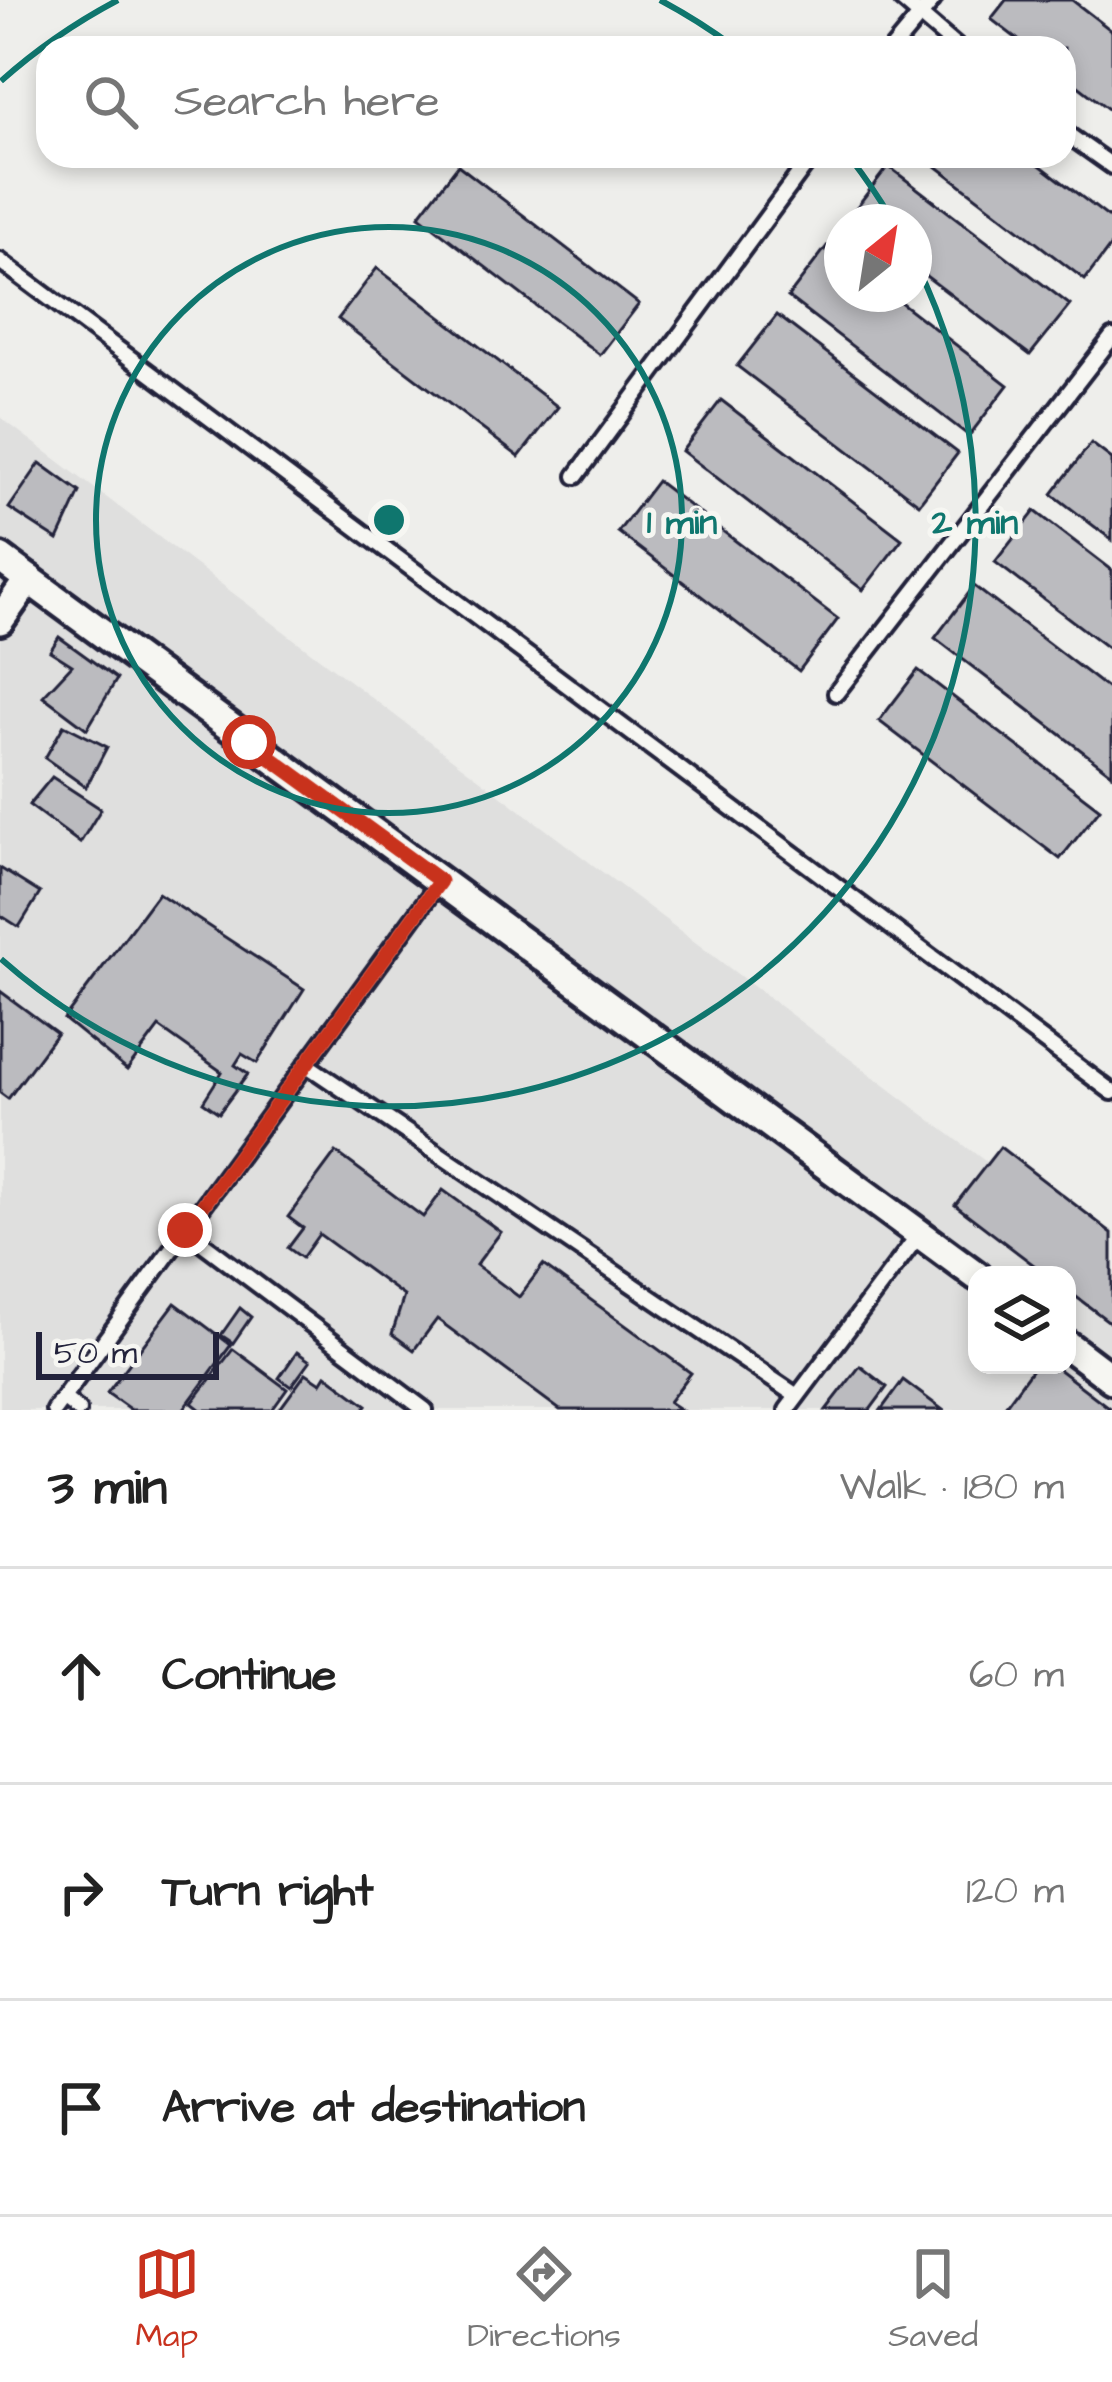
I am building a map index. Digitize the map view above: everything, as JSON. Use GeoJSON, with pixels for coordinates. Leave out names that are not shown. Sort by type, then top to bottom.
{"type":"FeatureCollection","features":[{"type":"Feature","properties":{"kind":"street"},"geometry":{"type":"LineString","coordinates":[[0,558],[968,1269]]}},
{"type":"Feature","properties":{"kind":"street"},"geometry":{"type":"LineString","coordinates":[[0,620],[29,580]]}},
{"type":"Feature","properties":{"kind":"street"},"geometry":{"type":"LineString","coordinates":[[1076,1352],[1112,1379]]}},
{"type":"Feature","properties":{"kind":"lane"},"geometry":{"type":"LineString","coordinates":[[902,0],[944,36]]}},
{"type":"Feature","properties":{"kind":"lane"},"geometry":{"type":"LineString","coordinates":[[902,36],[933,0]]}},
{"type":"Feature","properties":{"kind":"lane"},"geometry":{"type":"LineString","coordinates":[[1076,140],[1112,166]]}},
{"type":"Feature","properties":{"kind":"lane"},"geometry":{"type":"LineString","coordinates":[[576,476],[803,168]]}},
{"type":"Feature","properties":{"kind":"lane"},"geometry":{"type":"LineString","coordinates":[[0,261],[1112,1092]]}},
{"type":"Feature","properties":{"kind":"lane"},"geometry":{"type":"LineString","coordinates":[[836,693],[1112,337]]}},
{"type":"Feature","properties":{"kind":"lane"},"geometry":{"type":"LineString","coordinates":[[78,1410],[58,1404],[440,881]]}},
{"type":"Feature","properties":{"kind":"lane"},"geometry":{"type":"LineString","coordinates":[[308,1065],[797,1396]]}},
{"type":"Feature","properties":{"kind":"lane"},"geometry":{"type":"LineString","coordinates":[[185,1230],[425,1410]]}},
{"type":"Feature","properties":{"kind":"lane"},"geometry":{"type":"LineString","coordinates":[[787,1410],[920,1233]]}},
{"type":"Feature","properties":{"kind":"shaded area"},"geometry":{"type":"Polygon","coordinates":[[[0,417],[1112,1257],[1112,1410],[0,1410],[0,417]]]}},
{"type":"Feature","properties":{"kind":"building"},"geometry":{"type":"Polygon","coordinates":[[[1006,0],[1072,0],[1112,31],[1112,112],[1076,84],[1076,36],[1013,36],[991,19],[1006,0]]]}},
{"type":"Feature","properties":{"kind":"building"},"geometry":{"type":"Polygon","coordinates":[[[456,168],[462,168],[639,304],[600,355],[419,216],[456,168]]]}},
{"type":"Feature","properties":{"kind":"building"},"geometry":{"type":"Polygon","coordinates":[[[886,168],[1070,305],[1030,355],[932,281],[932,204],[859,204],[886,168]]]}},
{"type":"Feature","properties":{"kind":"building"},"geometry":{"type":"Polygon","coordinates":[[[939,168],[1044,168],[1112,220],[1112,244],[1085,280],[939,168]]]}},
{"type":"Feature","properties":{"kind":"building"},"geometry":{"type":"Polygon","coordinates":[[[824,250],[824,312],[913,312],[1008,385],[969,436],[788,297],[824,250]]]}},
{"type":"Feature","properties":{"kind":"building"},"geometry":{"type":"Polygon","coordinates":[[[377,268],[558,407],[519,457],[338,319],[377,268]]]}},
{"type":"Feature","properties":{"kind":"building"},"geometry":{"type":"Polygon","coordinates":[[[777,315],[958,453],[919,504],[737,366],[777,315]]]}},
{"type":"Feature","properties":{"kind":"building"},"geometry":{"type":"Polygon","coordinates":[[[721,400],[902,539],[863,590],[682,451],[721,400]]]}},
{"type":"Feature","properties":{"kind":"building"},"geometry":{"type":"Polygon","coordinates":[[[1091,443],[1112,459],[1112,540],[1052,494],[1091,443]]]}},
{"type":"Feature","properties":{"kind":"building"},"geometry":{"type":"Polygon","coordinates":[[[40,463],[80,492],[58,540],[9,508],[40,463]]]}},
{"type":"Feature","properties":{"kind":"building"},"geometry":{"type":"Polygon","coordinates":[[[657,481],[838,619],[799,671],[618,532],[657,481]]]}},
{"type":"Feature","properties":{"kind":"building"},"geometry":{"type":"Polygon","coordinates":[[[1035,511],[1112,570],[1112,651],[995,562],[1035,511]]]}},
{"type":"Feature","properties":{"kind":"building"},"geometry":{"type":"Polygon","coordinates":[[[974,586],[1112,692],[1112,774],[935,638],[974,586]]]}},
{"type":"Feature","properties":{"kind":"building"},"geometry":{"type":"Polygon","coordinates":[[[59,637],[117,679],[87,729],[43,696],[72,665],[50,651],[59,637]]]}},
{"type":"Feature","properties":{"kind":"building"},"geometry":{"type":"Polygon","coordinates":[[[918,670],[1100,809],[1060,859],[879,721],[918,670]]]}},
{"type":"Feature","properties":{"kind":"building"},"geometry":{"type":"Polygon","coordinates":[[[64,725],[107,747],[86,787],[45,758],[64,725]]]}},
{"type":"Feature","properties":{"kind":"building"},"geometry":{"type":"Polygon","coordinates":[[[52,777],[101,809],[80,843],[29,805],[52,777]]]}},
{"type":"Feature","properties":{"kind":"building"},"geometry":{"type":"Polygon","coordinates":[[[0,868],[40,893],[19,927],[0,915],[0,868]]]}},
{"type":"Feature","properties":{"kind":"building"},"geometry":{"type":"Polygon","coordinates":[[[158,893],[304,989],[257,1063],[242,1054],[235,1065],[248,1074],[219,1113],[203,1102],[222,1072],[159,1027],[127,1070],[64,1019],[158,893]]]}},
{"type":"Feature","properties":{"kind":"building"},"geometry":{"type":"Polygon","coordinates":[[[0,991],[57,1033],[8,1099],[0,1093],[0,991]]]}},
{"type":"Feature","properties":{"kind":"building"},"geometry":{"type":"Polygon","coordinates":[[[1000,1147],[1112,1233],[1112,1324],[1076,1297],[1076,1266],[1035,1266],[955,1205],[1000,1147]]]}},
{"type":"Feature","properties":{"kind":"building"},"geometry":{"type":"Polygon","coordinates":[[[336,1152],[423,1217],[443,1190],[501,1232],[476,1265],[519,1297],[543,1265],[691,1373],[669,1402],[681,1410],[560,1410],[437,1319],[414,1350],[392,1334],[404,1296],[319,1234],[302,1258],[288,1248],[303,1228],[288,1217],[336,1152]]]}},
{"type":"Feature","properties":{"kind":"building"},"geometry":{"type":"Polygon","coordinates":[[[175,1303],[231,1345],[183,1410],[131,1410],[107,1393],[175,1303]]]}},
{"type":"Feature","properties":{"kind":"building"},"geometry":{"type":"Polygon","coordinates":[[[240,1308],[251,1317],[233,1343],[221,1335],[240,1308]]]}},
{"type":"Feature","properties":{"kind":"building"},"geometry":{"type":"Polygon","coordinates":[[[233,1349],[287,1389],[272,1410],[201,1410],[192,1403],[233,1349]]]}},
{"type":"Feature","properties":{"kind":"building"},"geometry":{"type":"Polygon","coordinates":[[[297,1352],[310,1361],[291,1387],[279,1378],[297,1352]]]}},
{"type":"Feature","properties":{"kind":"building"},"geometry":{"type":"Polygon","coordinates":[[[860,1366],[887,1387],[870,1410],[826,1410],[860,1366]]]}},
{"type":"Feature","properties":{"kind":"building"},"geometry":{"type":"Polygon","coordinates":[[[306,1373],[321,1383],[326,1375],[367,1405],[363,1410],[279,1410],[306,1373]]]}},
{"type":"Feature","properties":{"kind":"building"},"geometry":{"type":"Polygon","coordinates":[[[1028,1374],[1065,1374],[1112,1410],[1002,1410],[1028,1374]]]}},
{"type":"Feature","properties":{"kind":"building"},"geometry":{"type":"Polygon","coordinates":[[[903,1380],[943,1410],[881,1410],[903,1380]]]}},
{"type":"Feature","properties":{"kind":"route"},"geometry":{"type":"LineString","coordinates":[[185,1230],[440,881],[249,742]]}}]}
